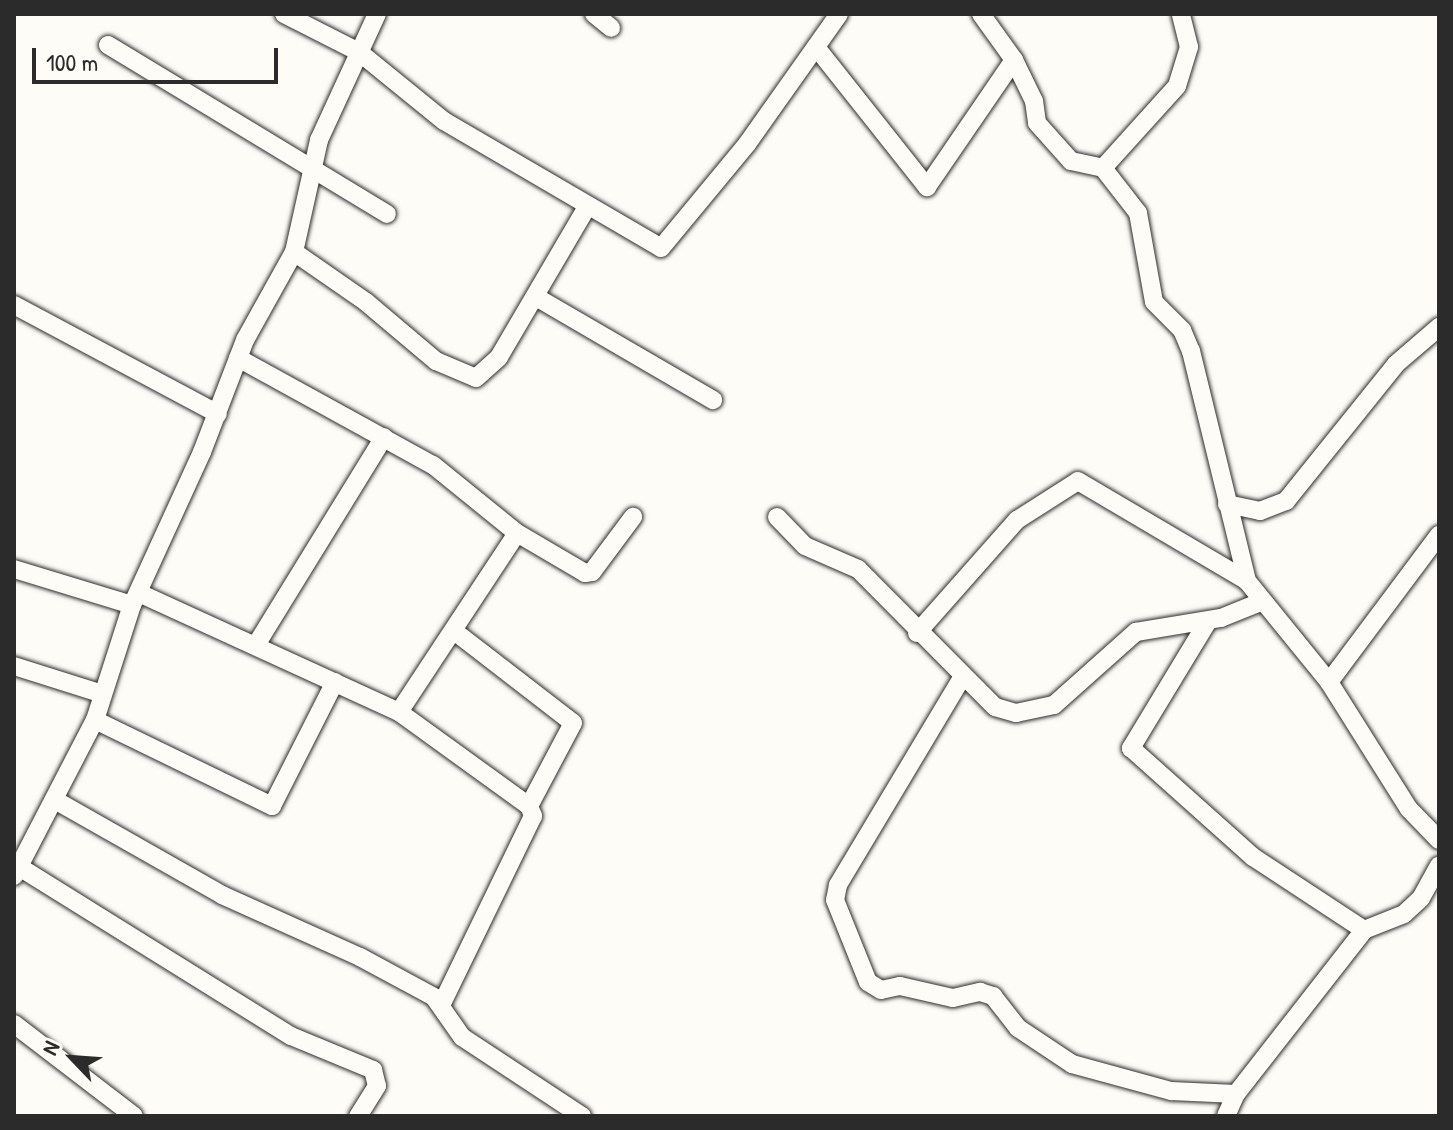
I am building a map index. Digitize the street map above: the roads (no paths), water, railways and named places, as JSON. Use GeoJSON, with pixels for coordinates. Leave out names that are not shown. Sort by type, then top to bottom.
{"type":"FeatureCollection","features":[{"type":"Feature","properties":{"kind":"street"},"geometry":{"type":"LineString","coordinates":[[284,14],[359,52],[444,121],[661,248],[839,14]]}},
{"type":"Feature","properties":{"kind":"street"},"geometry":{"type":"LineString","coordinates":[[358,1116],[377,1086],[373,1070],[291,1036],[18,872],[95,720],[136,599],[218,414],[238,358],[294,252],[319,140],[377,14]]}},
{"type":"Feature","properties":{"kind":"street"},"geometry":{"type":"LineString","coordinates":[[594,14],[611,28]]}},
{"type":"Feature","properties":{"kind":"street"},"geometry":{"type":"LineString","coordinates":[[981,14],[1014,60],[1034,101],[1037,123],[1071,161],[1103,168],[1138,213],[1157,310],[1182,330],[1191,351],[1247,581]]}},
{"type":"Feature","properties":{"kind":"street"},"geometry":{"type":"LineString","coordinates":[[1103,168],[1177,86],[1189,47],[1181,14]]}},
{"type":"Feature","properties":{"kind":"street"},"geometry":{"type":"LineString","coordinates":[[108,45],[387,214]]}},
{"type":"Feature","properties":{"kind":"street"},"geometry":{"type":"LineString","coordinates":[[816,47],[927,187],[1014,60]]}},
{"type":"Feature","properties":{"kind":"street"},"geometry":{"type":"LineString","coordinates":[[294,252],[366,302],[425,353],[467,378],[476,378],[499,357],[587,207]]}},
{"type":"Feature","properties":{"kind":"street"},"geometry":{"type":"LineString","coordinates":[[536,297],[713,400]]}},
{"type":"Feature","properties":{"kind":"street"},"geometry":{"type":"LineString","coordinates":[[14,305],[218,414]]}},
{"type":"Feature","properties":{"kind":"street"},"geometry":{"type":"LineString","coordinates":[[1227,504],[1260,511],[1286,501],[1396,364],[1439,327]]}},
{"type":"Feature","properties":{"kind":"street"},"geometry":{"type":"LineString","coordinates":[[238,358],[433,465],[517,533],[585,573],[592,572],[633,517]]}},
{"type":"Feature","properties":{"kind":"street"},"geometry":{"type":"LineString","coordinates":[[256,645],[384,437]]}},
{"type":"Feature","properties":{"kind":"street"},"geometry":{"type":"LineString","coordinates":[[917,633],[1017,520],[1078,481],[1247,581],[1329,682],[1409,809],[1439,840]]}},
{"type":"Feature","properties":{"kind":"street"},"geometry":{"type":"LineString","coordinates":[[777,517],[805,546],[858,569],[917,633],[995,707],[1035,711],[1054,705],[1121,640],[1136,632],[1208,621],[1263,601]]}},
{"type":"Feature","properties":{"kind":"street"},"geometry":{"type":"LineString","coordinates":[[399,712],[517,533]]}},
{"type":"Feature","properties":{"kind":"street"},"geometry":{"type":"LineString","coordinates":[[1329,682],[1439,535]]}},
{"type":"Feature","properties":{"kind":"street"},"geometry":{"type":"LineString","coordinates":[[14,569],[136,599],[256,645],[399,712],[529,806],[533,816],[442,1003]]}},
{"type":"Feature","properties":{"kind":"street"},"geometry":{"type":"LineString","coordinates":[[1208,621],[1131,748],[1253,857],[1364,930]]}},
{"type":"Feature","properties":{"kind":"street"},"geometry":{"type":"LineString","coordinates":[[454,631],[573,723],[529,806]]}},
{"type":"Feature","properties":{"kind":"street"},"geometry":{"type":"LineString","coordinates":[[14,666],[103,694]]}},
{"type":"Feature","properties":{"kind":"street"},"geometry":{"type":"LineString","coordinates":[[963,676],[838,885],[835,900],[868,982],[881,990],[900,986],[953,998],[980,992],[993,996],[1018,1028],[1072,1064],[1171,1091],[1236,1094]]}},
{"type":"Feature","properties":{"kind":"street"},"geometry":{"type":"LineString","coordinates":[[95,720],[272,806],[335,682]]}},
{"type":"Feature","properties":{"kind":"street"},"geometry":{"type":"LineString","coordinates":[[55,800],[222,895],[360,957],[442,1003],[462,1037],[582,1116]]}},
{"type":"Feature","properties":{"kind":"street"},"geometry":{"type":"LineString","coordinates":[[1226,1116],[1236,1094],[1364,930],[1404,914],[1421,898],[1439,866]]}},
{"type":"Feature","properties":{"kind":"street"},"geometry":{"type":"LineString","coordinates":[[14,1024],[134,1116]]}}]}
